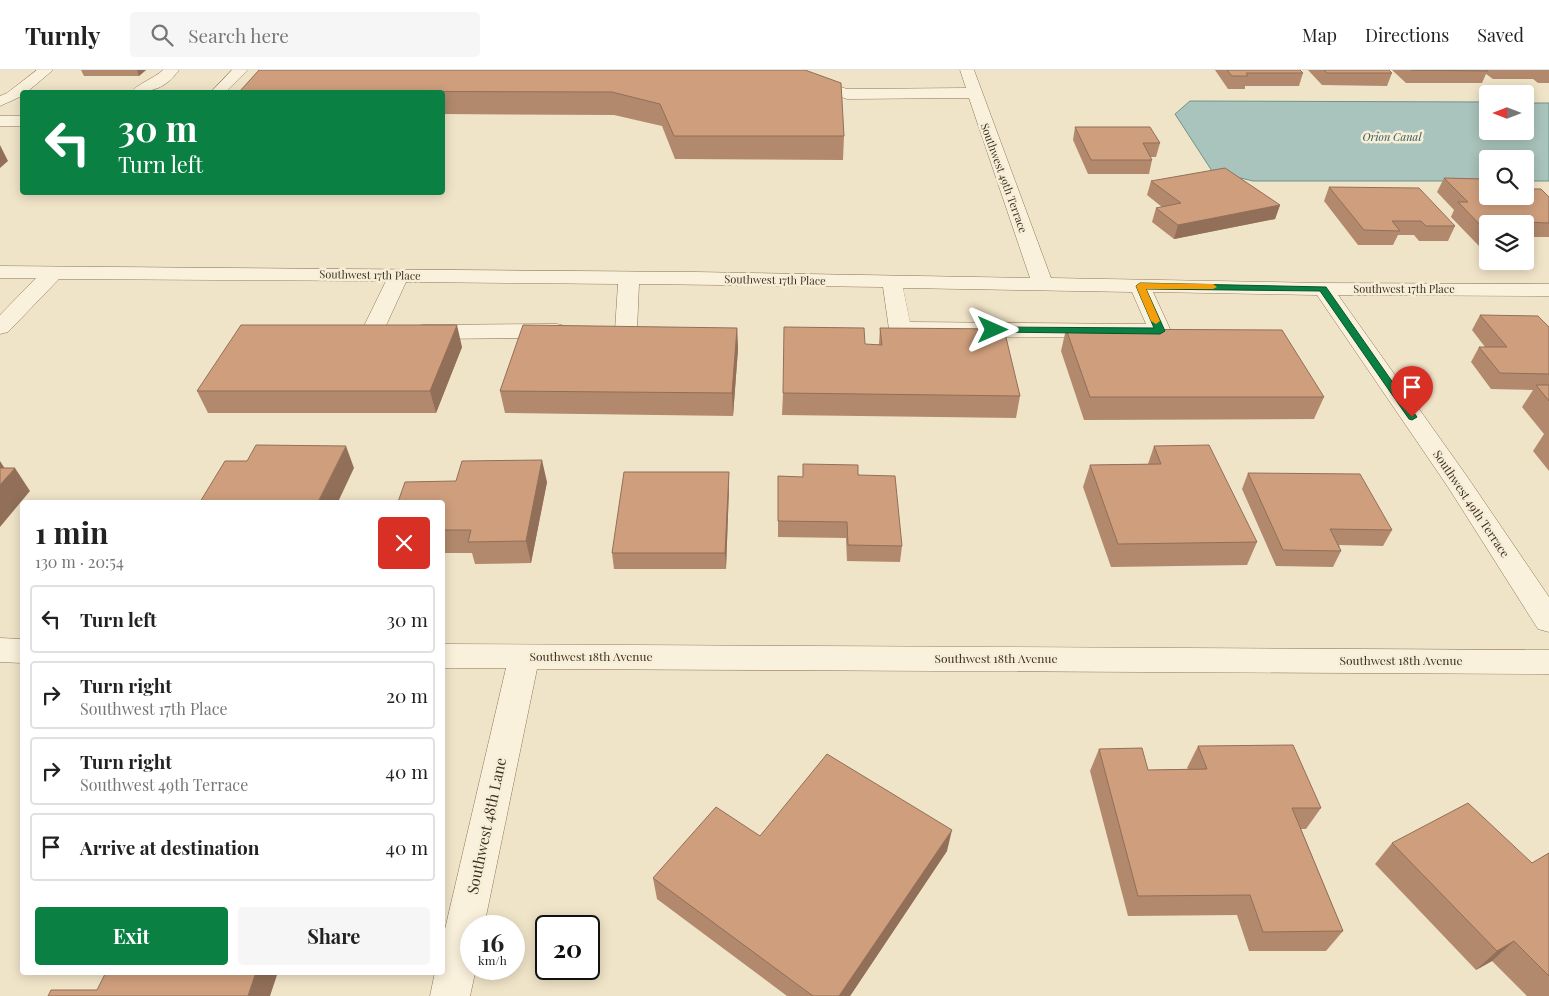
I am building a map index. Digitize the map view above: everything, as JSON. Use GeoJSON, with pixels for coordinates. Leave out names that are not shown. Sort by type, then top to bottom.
{"type":"FeatureCollection","features":[{"type":"Feature","properties":{"kind":"street"},"geometry":{"type":"LineString","coordinates":[[25,90],[46,70]]}},
{"type":"Feature","properties":{"kind":"street"},"geometry":{"type":"LineString","coordinates":[[143,90],[161,81],[172,70]]}},
{"type":"Feature","properties":{"kind":"street"},"geometry":{"type":"LineString","coordinates":[[220,90],[241,70]]}},
{"type":"Feature","properties":{"kind":"street"},"geometry":{"type":"LineString","coordinates":[[777,70],[847,94],[974,93]]}},
{"type":"Feature","properties":{"kind":"street","name":"Southwest 49th Terrace"},"geometry":{"type":"LineString","coordinates":[[967,70],[1043,285]]}},
{"type":"Feature","properties":{"kind":"street"},"geometry":{"type":"LineString","coordinates":[[0,108],[15,100]]}},
{"type":"Feature","properties":{"kind":"street"},"geometry":{"type":"LineString","coordinates":[[0,121],[20,121]]}},
{"type":"Feature","properties":{"kind":"street","name":"Southwest 17th Place"},"geometry":{"type":"LineString","coordinates":[[0,272],[629,278],[1323,289],[1549,290]]}},
{"type":"Feature","properties":{"kind":"street"},"geometry":{"type":"LineString","coordinates":[[0,327],[54,272]]}},
{"type":"Feature","properties":{"kind":"street"},"geometry":{"type":"LineString","coordinates":[[399,276],[379,332],[576,330]]}},
{"type":"Feature","properties":{"kind":"street"},"geometry":{"type":"LineString","coordinates":[[626,330],[629,278]]}},
{"type":"Feature","properties":{"kind":"street"},"geometry":{"type":"LineString","coordinates":[[892,282],[900,329],[1160,331],[1140,286]]}},
{"type":"Feature","properties":{"kind":"street","name":"Southwest 49th Terrace"},"geometry":{"type":"LineString","coordinates":[[1323,289],[1457,481],[1549,621]]}},
{"type":"Feature","properties":{"kind":"street"},"geometry":{"type":"LineString","coordinates":[[0,650],[20,651]]}},
{"type":"Feature","properties":{"kind":"street","name":"Southwest 18th Avenue"},"geometry":{"type":"LineString","coordinates":[[445,656],[1549,662]]}},
{"type":"Feature","properties":{"kind":"street","name":"Southwest 48th Lane"},"geometry":{"type":"LineString","coordinates":[[450,996],[524,656]]}},
{"type":"Feature","properties":{"kind":"water","name":"Orion Canal"},"geometry":{"type":"Polygon","coordinates":[[[1190,101],[1479,102],[1479,140],[1534,140],[1534,103],[1549,103],[1549,181],[1534,181],[1534,150],[1479,150],[1479,181],[1253,181],[1212,171],[1175,114],[1190,101]]]}},
{"type":"Feature","properties":{"kind":"building"},"geometry":{"type":"Polygon","coordinates":[[[259,70],[805,70],[841,83],[844,136],[674,136],[660,104],[612,92],[241,90],[259,70]]]}},
{"type":"Feature","properties":{"kind":"building"},"geometry":{"type":"Polygon","coordinates":[[[1227,70],[1300,70],[1303,73],[1246,73],[1248,76],[1232,76],[1227,70]]]}},
{"type":"Feature","properties":{"kind":"building"},"geometry":{"type":"Polygon","coordinates":[[[1324,70],[1389,70],[1392,73],[1327,73],[1324,70]]]}},
{"type":"Feature","properties":{"kind":"building"},"geometry":{"type":"Polygon","coordinates":[[[1412,70],[1487,70],[1488,71],[1412,70]]]}},
{"type":"Feature","properties":{"kind":"building"},"geometry":{"type":"Polygon","coordinates":[[[1075,127],[1150,127],[1160,143],[1143,143],[1152,160],[1091,160],[1075,127]]]}},
{"type":"Feature","properties":{"kind":"building"},"geometry":{"type":"Polygon","coordinates":[[[1225,168],[1280,205],[1178,225],[1156,208],[1181,203],[1151,181],[1225,168]]]}},
{"type":"Feature","properties":{"kind":"building"},"geometry":{"type":"Polygon","coordinates":[[[1444,178],[1479,179],[1479,205],[1534,205],[1534,189],[1541,189],[1549,197],[1549,223],[1534,222],[1534,215],[1479,215],[1479,224],[1458,202],[1468,202],[1444,178]]]}},
{"type":"Feature","properties":{"kind":"building"},"geometry":{"type":"Polygon","coordinates":[[[1329,187],[1419,188],[1455,226],[1426,226],[1421,221],[1392,221],[1400,231],[1364,230],[1329,187]]]}},
{"type":"Feature","properties":{"kind":"building"},"geometry":{"type":"Polygon","coordinates":[[[1480,315],[1538,316],[1549,327],[1549,374],[1500,373],[1479,347],[1507,347],[1480,315]]]}},
{"type":"Feature","properties":{"kind":"building"},"geometry":{"type":"Polygon","coordinates":[[[241,325],[457,325],[430,391],[197,391],[241,325]]]}},
{"type":"Feature","properties":{"kind":"building"},"geometry":{"type":"Polygon","coordinates":[[[523,325],[737,328],[732,393],[500,391],[523,325]]]}},
{"type":"Feature","properties":{"kind":"building"},"geometry":{"type":"Polygon","coordinates":[[[784,327],[864,328],[865,344],[882,345],[880,328],[1004,329],[1020,396],[783,393],[784,327]]]}},
{"type":"Feature","properties":{"kind":"building"},"geometry":{"type":"Polygon","coordinates":[[[1066,329],[1282,330],[1324,397],[1090,397],[1066,329]]]}},
{"type":"Feature","properties":{"kind":"building"},"geometry":{"type":"Polygon","coordinates":[[[1536,385],[1549,385],[1549,401],[1536,385]]]}},
{"type":"Feature","properties":{"kind":"building"},"geometry":{"type":"Polygon","coordinates":[[[256,445],[346,446],[319,500],[201,500],[225,461],[247,461],[256,445]]]}},
{"type":"Feature","properties":{"kind":"building"},"geometry":{"type":"Polygon","coordinates":[[[1209,445],[1257,542],[1118,544],[1090,465],[1161,464],[1154,446],[1209,445]]]}},
{"type":"Feature","properties":{"kind":"building"},"geometry":{"type":"Polygon","coordinates":[[[542,460],[526,541],[468,542],[471,530],[445,530],[445,500],[399,500],[405,482],[456,481],[462,461],[542,460]]]}},
{"type":"Feature","properties":{"kind":"building"},"geometry":{"type":"Polygon","coordinates":[[[803,464],[858,465],[858,475],[895,476],[902,546],[848,545],[847,522],[778,521],[778,476],[803,477],[803,464]]]}},
{"type":"Feature","properties":{"kind":"building"},"geometry":{"type":"Polygon","coordinates":[[[0,468],[15,468],[0,485],[0,468]]]}},
{"type":"Feature","properties":{"kind":"building"},"geometry":{"type":"Polygon","coordinates":[[[624,472],[729,472],[725,553],[612,553],[624,472]]]}},
{"type":"Feature","properties":{"kind":"building"},"geometry":{"type":"Polygon","coordinates":[[[1248,473],[1360,474],[1392,530],[1330,529],[1341,551],[1283,550],[1248,473]]]}},
{"type":"Feature","properties":{"kind":"building"},"geometry":{"type":"Polygon","coordinates":[[[1293,745],[1321,808],[1292,808],[1343,931],[1263,932],[1250,895],[1138,896],[1099,749],[1142,748],[1148,770],[1207,769],[1198,746],[1293,745]]]}},
{"type":"Feature","properties":{"kind":"building"},"geometry":{"type":"Polygon","coordinates":[[[827,754],[952,830],[839,996],[813,996],[653,878],[716,807],[760,836],[827,754]]]}},
{"type":"Feature","properties":{"kind":"building"},"geometry":{"type":"Polygon","coordinates":[[[1468,803],[1532,863],[1549,853],[1549,976],[1514,941],[1497,951],[1392,843],[1468,803]]]}},
{"type":"Feature","properties":{"kind":"building"},"geometry":{"type":"Polygon","coordinates":[[[104,975],[255,975],[248,996],[48,996],[51,990],[97,990],[104,975]]]}},
{"type":"Feature","properties":{"kind":"slow traffic"},"geometry":{"type":"LineString","coordinates":[[1156,321],[1140,286],[1213,287]]}},
{"type":"Feature","properties":{"kind":"route"},"geometry":{"type":"LineString","coordinates":[[993,330],[1160,331],[1140,286],[1323,289],[1412,417]]}}]}
